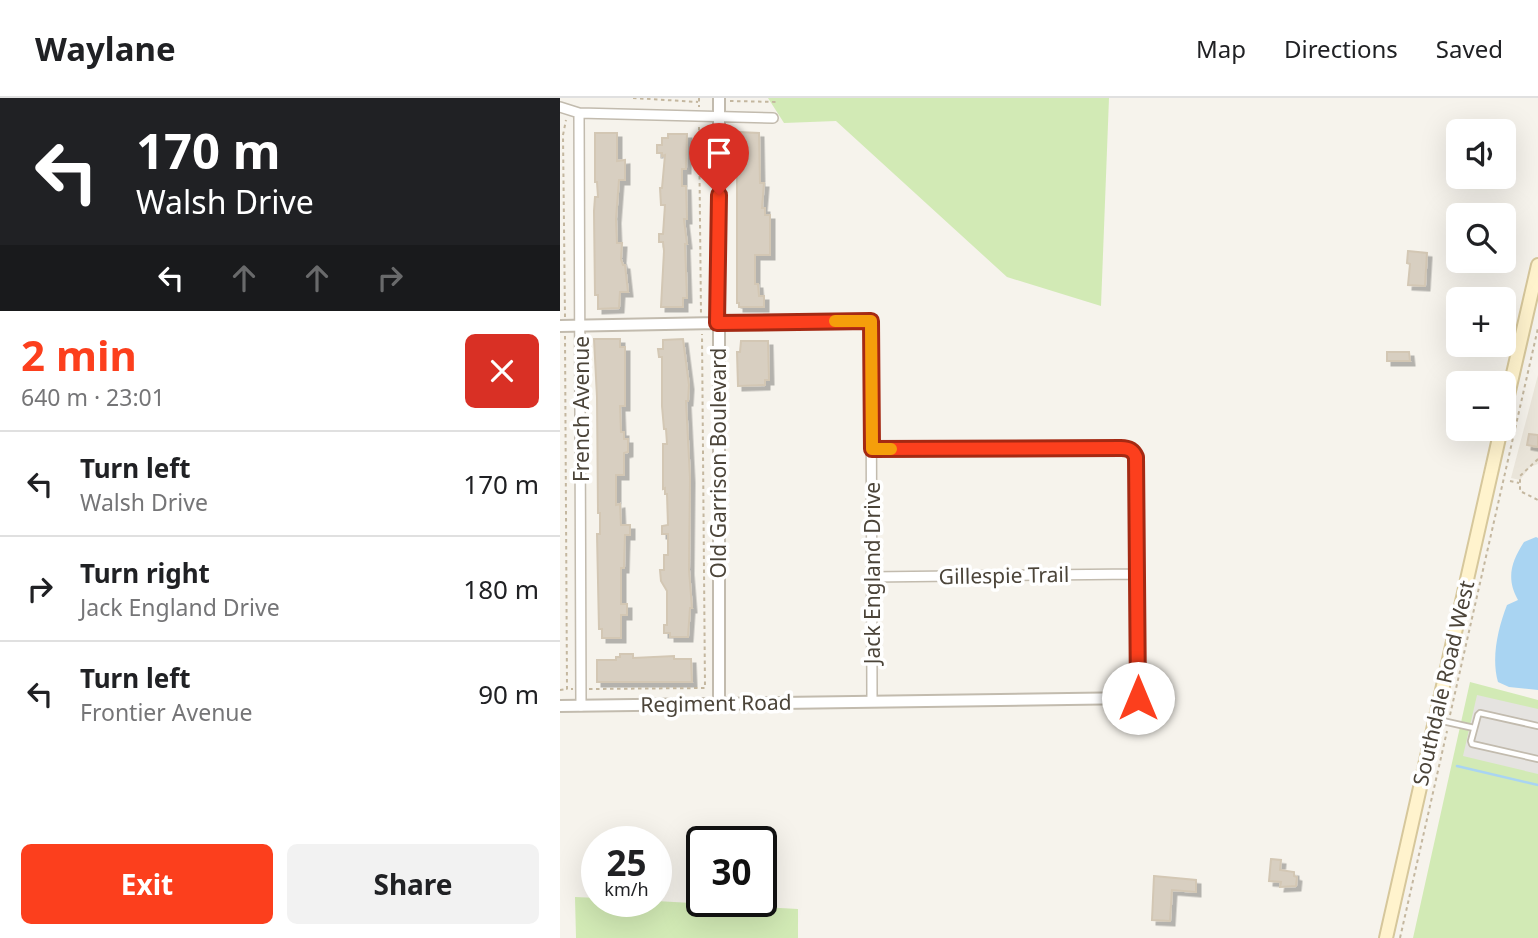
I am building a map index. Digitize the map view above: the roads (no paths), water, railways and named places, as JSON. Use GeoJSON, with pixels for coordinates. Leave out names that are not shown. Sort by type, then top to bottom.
{"type":"FeatureCollection","features":[{"type":"Feature","properties":{"kind":"main road"},"geometry":{"type":"LineString","coordinates":[[1514,371],[1538,265]]}},
{"type":"Feature","properties":{"kind":"main road","name":"Southdale Road West"},"geometry":{"type":"LineString","coordinates":[[1386,938],[1497,441]]}},
{"type":"Feature","properties":{"kind":"street","name":"Old Garrison Boulevard"},"geometry":{"type":"LineString","coordinates":[[719,703],[717,323],[721,99]]}},
{"type":"Feature","properties":{"kind":"street"},"geometry":{"type":"LineString","coordinates":[[564,109],[579,113],[773,118]]}},
{"type":"Feature","properties":{"kind":"street","name":"French Avenue"},"geometry":{"type":"LineString","coordinates":[[579,113],[581,706]]}},
{"type":"Feature","properties":{"kind":"street","name":"Jack England Drive"},"geometry":{"type":"LineString","coordinates":[[717,323],[871,321],[872,700]]}},
{"type":"Feature","properties":{"kind":"street"},"geometry":{"type":"LineString","coordinates":[[563,325],[717,323]]}},
{"type":"Feature","properties":{"kind":"street"},"geometry":{"type":"LineString","coordinates":[[872,449],[1128,448],[1133,452],[1136,457],[1138,698]]}},
{"type":"Feature","properties":{"kind":"street","name":"Gillespie Trail"},"geometry":{"type":"LineString","coordinates":[[871,577],[1137,574]]}},
{"type":"Feature","properties":{"kind":"street","name":"Regiment Road"},"geometry":{"type":"LineString","coordinates":[[560,706],[1138,698]]}},
{"type":"Feature","properties":{"kind":"lane"},"geometry":{"type":"LineString","coordinates":[[1538,726],[1480,713],[1471,741],[1472,744],[1538,759]]}},
{"type":"Feature","properties":{"kind":"lane"},"geometry":{"type":"LineString","coordinates":[[1434,718],[1475,728]]}},
{"type":"Feature","properties":{"kind":"water"},"geometry":{"type":"Polygon","coordinates":[[[1536,537],[1538,690],[1509,687],[1498,682],[1495,663],[1498,633],[1507,605],[1518,600],[1511,578],[1513,564],[1524,542],[1536,537]]]}},
{"type":"Feature","properties":{"kind":"waterway"},"geometry":{"type":"LineString","coordinates":[[1457,766],[1538,785]]}}]}
